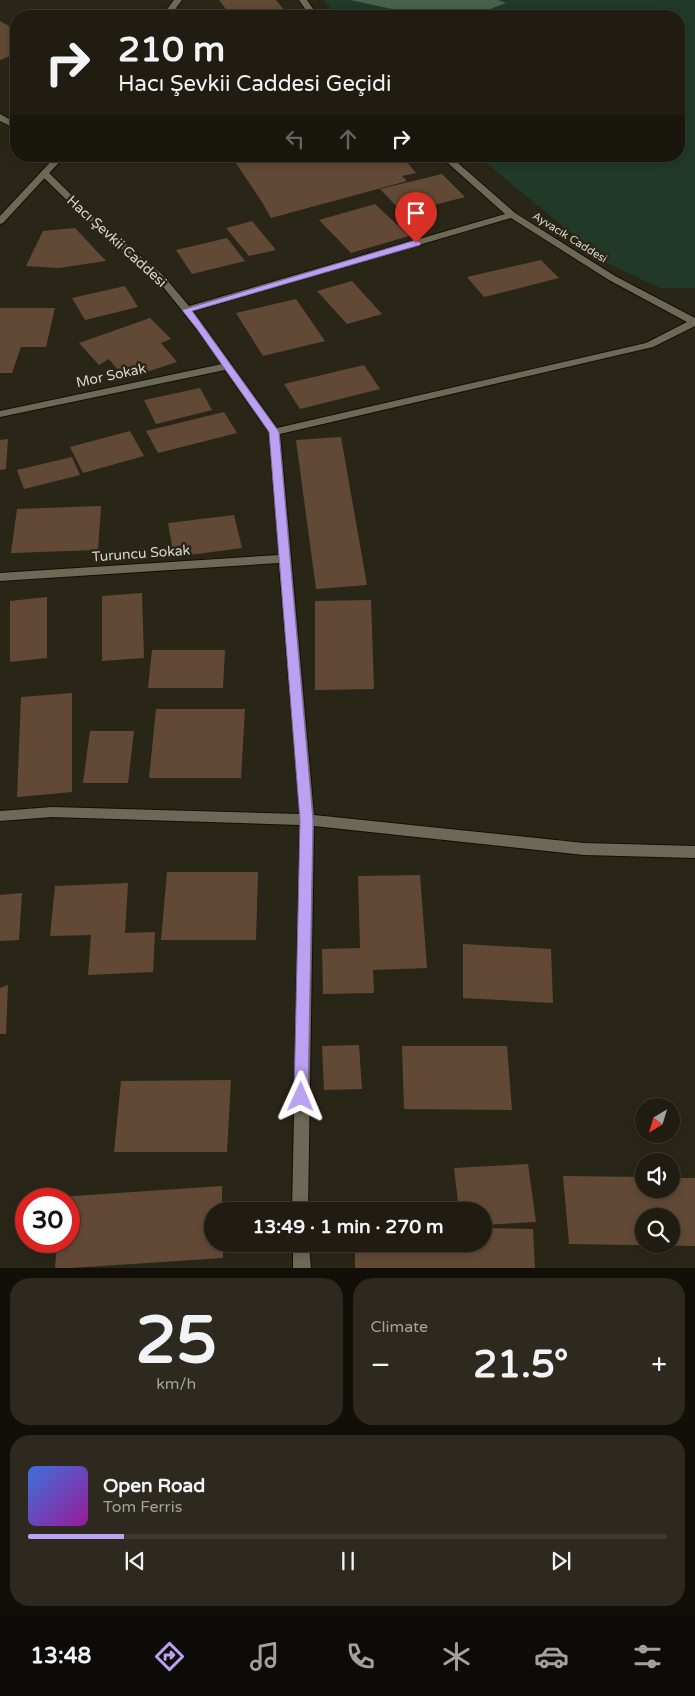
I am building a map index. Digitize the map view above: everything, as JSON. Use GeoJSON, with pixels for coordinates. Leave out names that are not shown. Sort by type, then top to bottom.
{"type":"FeatureCollection","features":[{"type":"Feature","properties":{"kind":"street"},"geometry":{"type":"LineString","coordinates":[[0,221],[54,162]]}},
{"type":"Feature","properties":{"kind":"street","name":"Ayvacık Caddesi"},"geometry":{"type":"LineString","coordinates":[[451,162],[512,215],[612,278],[695,322]]}},
{"type":"Feature","properties":{"kind":"street","name":"Hacı Şevkii Caddesi"},"geometry":{"type":"LineString","coordinates":[[44,173],[92,220],[158,276],[187,310],[274,432]]}},
{"type":"Feature","properties":{"kind":"street"},"geometry":{"type":"LineString","coordinates":[[187,310],[512,215]]}},
{"type":"Feature","properties":{"kind":"street"},"geometry":{"type":"LineString","coordinates":[[300,1202],[307,820],[274,432],[649,345],[695,322]]}},
{"type":"Feature","properties":{"kind":"street","name":"Mor Sokak"},"geometry":{"type":"LineString","coordinates":[[0,414],[228,366]]}},
{"type":"Feature","properties":{"kind":"street","name":"Turuncu Sokak"},"geometry":{"type":"LineString","coordinates":[[0,577],[284,559]]}},
{"type":"Feature","properties":{"kind":"street"},"geometry":{"type":"LineString","coordinates":[[0,816],[52,812],[307,820],[584,849],[695,852]]}},
{"type":"Feature","properties":{"kind":"street"},"geometry":{"type":"LineString","coordinates":[[301,1252],[302,1268]]}},
{"type":"Feature","properties":{"kind":"green space"},"geometry":{"type":"Polygon","coordinates":[[[323,0],[695,0],[695,288],[660,288],[607,263],[485,162],[685,162],[685,10],[333,10],[323,0]]]}},
{"type":"Feature","properties":{"kind":"green space"},"geometry":{"type":"Polygon","coordinates":[[[350,0],[498,0],[506,3],[487,10],[397,10],[350,0]]]}},
{"type":"Feature","properties":{"kind":"building"},"geometry":{"type":"Polygon","coordinates":[[[219,0],[276,0],[284,10],[226,10],[219,0]]]}},
{"type":"Feature","properties":{"kind":"building"},"geometry":{"type":"Polygon","coordinates":[[[0,21],[10,27],[10,56],[0,60],[0,21]]]}},
{"type":"Feature","properties":{"kind":"building"},"geometry":{"type":"Polygon","coordinates":[[[235,162],[407,162],[416,173],[402,176],[407,181],[271,218],[235,162]]]}},
{"type":"Feature","properties":{"kind":"building"},"geometry":{"type":"Polygon","coordinates":[[[442,174],[465,197],[403,213],[380,189],[442,174]]]}},
{"type":"Feature","properties":{"kind":"building"},"geometry":{"type":"Polygon","coordinates":[[[375,204],[409,236],[351,253],[319,220],[375,204]]]}},
{"type":"Feature","properties":{"kind":"building"},"geometry":{"type":"Polygon","coordinates":[[[252,221],[276,250],[249,256],[226,228],[252,221]]]}},
{"type":"Feature","properties":{"kind":"building"},"geometry":{"type":"Polygon","coordinates":[[[75,228],[106,261],[59,268],[26,266],[43,231],[75,228]]]}},
{"type":"Feature","properties":{"kind":"building"},"geometry":{"type":"Polygon","coordinates":[[[227,238],[245,261],[192,274],[176,250],[227,238]]]}},
{"type":"Feature","properties":{"kind":"building"},"geometry":{"type":"Polygon","coordinates":[[[541,260],[559,278],[484,297],[467,277],[541,260]]]}},
{"type":"Feature","properties":{"kind":"building"},"geometry":{"type":"Polygon","coordinates":[[[352,281],[382,314],[347,324],[317,291],[352,281]]]}},
{"type":"Feature","properties":{"kind":"building"},"geometry":{"type":"Polygon","coordinates":[[[125,286],[138,307],[85,320],[72,298],[125,286]]]}},
{"type":"Feature","properties":{"kind":"building"},"geometry":{"type":"Polygon","coordinates":[[[296,299],[325,341],[263,356],[236,313],[296,299]]]}},
{"type":"Feature","properties":{"kind":"building"},"geometry":{"type":"Polygon","coordinates":[[[0,308],[55,308],[46,347],[21,347],[12,373],[0,373],[0,308]]]}},
{"type":"Feature","properties":{"kind":"building"},"geometry":{"type":"Polygon","coordinates":[[[150,318],[171,339],[161,343],[177,362],[125,379],[109,359],[99,365],[79,343],[150,318]]]}},
{"type":"Feature","properties":{"kind":"building"},"geometry":{"type":"Polygon","coordinates":[[[364,365],[380,389],[300,409],[284,384],[364,365]]]}},
{"type":"Feature","properties":{"kind":"building"},"geometry":{"type":"Polygon","coordinates":[[[200,388],[212,410],[156,424],[144,400],[200,388]]]}},
{"type":"Feature","properties":{"kind":"building"},"geometry":{"type":"Polygon","coordinates":[[[224,412],[237,433],[158,453],[146,431],[224,412]]]}},
{"type":"Feature","properties":{"kind":"building"},"geometry":{"type":"Polygon","coordinates":[[[130,431],[144,456],[83,473],[70,447],[130,431]]]}},
{"type":"Feature","properties":{"kind":"building"},"geometry":{"type":"Polygon","coordinates":[[[341,437],[367,585],[316,589],[296,440],[341,437]]]}},
{"type":"Feature","properties":{"kind":"building"},"geometry":{"type":"Polygon","coordinates":[[[8,439],[6,469],[0,470],[0,440],[8,439]]]}},
{"type":"Feature","properties":{"kind":"building"},"geometry":{"type":"Polygon","coordinates":[[[72,457],[80,475],[24,489],[17,470],[72,457]]]}},
{"type":"Feature","properties":{"kind":"building"},"geometry":{"type":"Polygon","coordinates":[[[101,506],[98,550],[11,553],[17,509],[101,506]]]}},
{"type":"Feature","properties":{"kind":"building"},"geometry":{"type":"Polygon","coordinates":[[[234,515],[242,548],[174,557],[168,523],[234,515]]]}},
{"type":"Feature","properties":{"kind":"building"},"geometry":{"type":"Polygon","coordinates":[[[142,593],[144,658],[102,661],[102,596],[142,593]]]}},
{"type":"Feature","properties":{"kind":"building"},"geometry":{"type":"Polygon","coordinates":[[[47,597],[47,658],[10,662],[10,601],[47,597]]]}},
{"type":"Feature","properties":{"kind":"building"},"geometry":{"type":"Polygon","coordinates":[[[371,600],[374,689],[315,690],[315,601],[371,600]]]}},
{"type":"Feature","properties":{"kind":"building"},"geometry":{"type":"Polygon","coordinates":[[[152,650],[225,650],[223,688],[148,688],[152,650]]]}},
{"type":"Feature","properties":{"kind":"building"},"geometry":{"type":"Polygon","coordinates":[[[72,693],[72,792],[17,797],[21,697],[72,693]]]}},
{"type":"Feature","properties":{"kind":"building"},"geometry":{"type":"Polygon","coordinates":[[[156,709],[245,709],[241,778],[149,778],[156,709]]]}},
{"type":"Feature","properties":{"kind":"building"},"geometry":{"type":"Polygon","coordinates":[[[90,731],[134,731],[128,783],[83,783],[90,731]]]}},
{"type":"Feature","properties":{"kind":"building"},"geometry":{"type":"Polygon","coordinates":[[[167,872],[258,872],[256,940],[161,940],[167,872]]]}},
{"type":"Feature","properties":{"kind":"building"},"geometry":{"type":"Polygon","coordinates":[[[420,875],[427,968],[373,970],[374,993],[323,994],[322,949],[360,948],[358,876],[420,875]]]}},
{"type":"Feature","properties":{"kind":"building"},"geometry":{"type":"Polygon","coordinates":[[[128,883],[125,933],[155,932],[153,972],[88,975],[91,935],[50,936],[55,886],[128,883]]]}},
{"type":"Feature","properties":{"kind":"building"},"geometry":{"type":"Polygon","coordinates":[[[22,893],[19,940],[0,941],[0,895],[22,893]]]}},
{"type":"Feature","properties":{"kind":"building"},"geometry":{"type":"Polygon","coordinates":[[[463,944],[551,949],[553,1003],[463,998],[463,944]]]}},
{"type":"Feature","properties":{"kind":"building"},"geometry":{"type":"Polygon","coordinates":[[[8,985],[6,1034],[0,1034],[0,988],[8,985]]]}},
{"type":"Feature","properties":{"kind":"building"},"geometry":{"type":"Polygon","coordinates":[[[359,1045],[362,1089],[324,1090],[322,1046],[359,1045]]]}},
{"type":"Feature","properties":{"kind":"building"},"geometry":{"type":"Polygon","coordinates":[[[402,1046],[507,1046],[512,1110],[404,1109],[402,1046]]]}},
{"type":"Feature","properties":{"kind":"building"},"geometry":{"type":"Polygon","coordinates":[[[231,1080],[227,1152],[114,1152],[121,1081],[231,1080]]]}},
{"type":"Feature","properties":{"kind":"building"},"geometry":{"type":"Polygon","coordinates":[[[528,1164],[536,1222],[492,1224],[492,1202],[458,1202],[454,1168],[528,1164]]]}},
{"type":"Feature","properties":{"kind":"building"},"geometry":{"type":"Polygon","coordinates":[[[563,1176],[635,1177],[635,1198],[680,1198],[680,1178],[695,1178],[695,1246],[680,1246],[680,1208],[635,1208],[635,1245],[569,1244],[563,1176]]]}},
{"type":"Feature","properties":{"kind":"building"},"geometry":{"type":"Polygon","coordinates":[[[222,1186],[222,1202],[204,1202],[204,1252],[223,1252],[223,1258],[55,1268],[56,1253],[80,1253],[80,1196],[222,1186]]]}},
{"type":"Feature","properties":{"kind":"building"},"geometry":{"type":"Polygon","coordinates":[[[492,1228],[533,1229],[535,1268],[355,1268],[355,1252],[492,1252],[492,1228]]]}},
{"type":"Feature","properties":{"kind":"route"},"geometry":{"type":"LineString","coordinates":[[301,1097],[307,820],[274,432],[201,327],[187,310],[416,243]]}}]}
